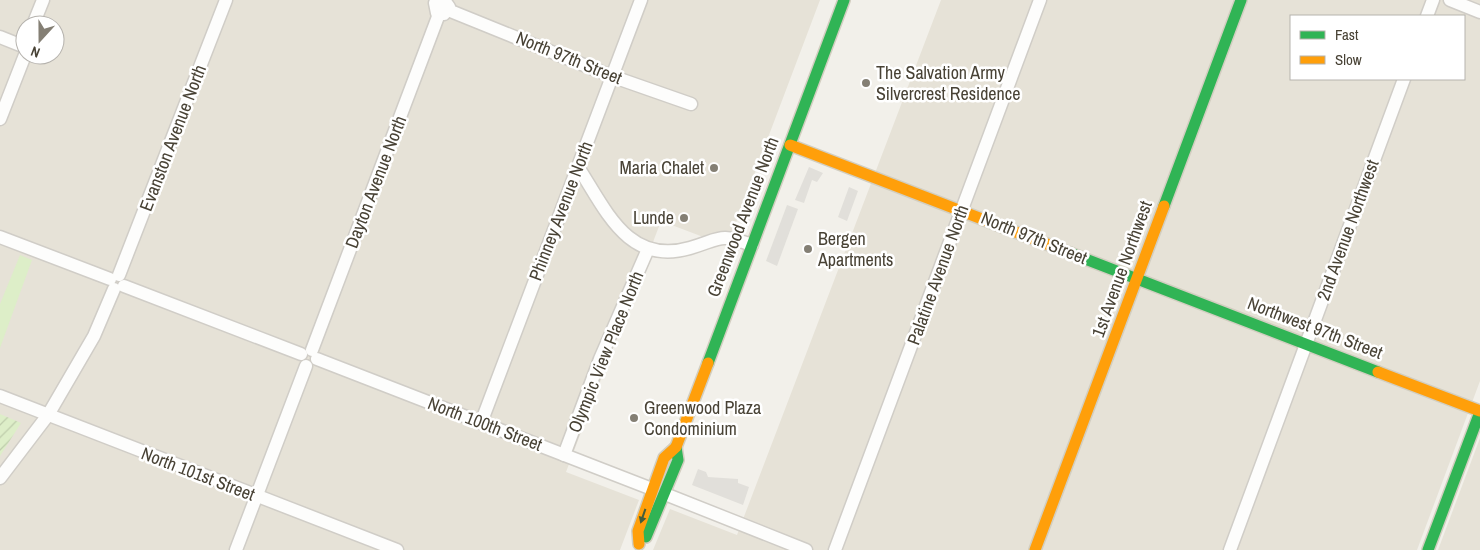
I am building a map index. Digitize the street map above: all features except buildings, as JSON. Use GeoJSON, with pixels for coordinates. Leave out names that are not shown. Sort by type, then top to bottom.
{"type":"FeatureCollection","features":[{"type":"Feature","properties":{"kind":"street"},"geometry":{"type":"LineString","coordinates":[[37,15],[43,0]]}},
{"type":"Feature","properties":{"kind":"street","name":"Evanston Avenue North"},"geometry":{"type":"LineString","coordinates":[[0,478],[48,415],[94,336],[117,282],[226,0]]}},
{"type":"Feature","properties":{"kind":"street","name":"Phinney Avenue North"},"geometry":{"type":"LineString","coordinates":[[481,423],[641,0]]}},
{"type":"Feature","properties":{"kind":"street","name":"Greenwood Avenue North"},"geometry":{"type":"LineString","coordinates":[[637,547],[638,531],[652,489],[664,458],[676,447],[844,0]]}},
{"type":"Feature","properties":{"kind":"street","name":"Palatine Avenue North"},"geometry":{"type":"LineString","coordinates":[[835,550],[1040,0]]}},
{"type":"Feature","properties":{"kind":"street","name":"1st Avenue Northwest"},"geometry":{"type":"LineString","coordinates":[[1035,550],[1241,0]]}},
{"type":"Feature","properties":{"kind":"street"},"geometry":{"type":"LineString","coordinates":[[1427,15],[1433,0]]}},
{"type":"Feature","properties":{"kind":"street"},"geometry":{"type":"LineString","coordinates":[[1450,0],[1480,12]]}},
{"type":"Feature","properties":{"kind":"street","name":"North 97th Street"},"geometry":{"type":"LineString","coordinates":[[440,3],[611,76],[691,104]]}},
{"type":"Feature","properties":{"kind":"street","name":"Dayton Avenue North"},"geometry":{"type":"LineString","coordinates":[[236,550],[440,3]]}},
{"type":"Feature","properties":{"kind":"street"},"geometry":{"type":"LineString","coordinates":[[0,37],[15,43]]}},
{"type":"Feature","properties":{"kind":"street"},"geometry":{"type":"LineString","coordinates":[[0,119],[21,65]]}},
{"type":"Feature","properties":{"kind":"street","name":"2nd Avenue Northwest"},"geometry":{"type":"LineString","coordinates":[[1230,550],[1404,80]]}},
{"type":"Feature","properties":{"kind":"street","name":"North 97th Street"},"geometry":{"type":"LineString","coordinates":[[790,145],[1137,279]]}},
{"type":"Feature","properties":{"kind":"street"},"geometry":{"type":"LineString","coordinates":[[578,167],[616,227],[632,241],[648,249],[666,252],[678,251],[723,236],[752,245]]}},
{"type":"Feature","properties":{"kind":"street","name":"North 100th Street"},"geometry":{"type":"LineString","coordinates":[[0,237],[652,489]]}},
{"type":"Feature","properties":{"kind":"street","name":"Olympic View Place North"},"geometry":{"type":"LineString","coordinates":[[564,455],[600,359],[648,249]]}},
{"type":"Feature","properties":{"kind":"street","name":"Northwest 97th Street"},"geometry":{"type":"LineString","coordinates":[[1137,279],[1480,411]]}},
{"type":"Feature","properties":{"kind":"street","name":"North 101st Street"},"geometry":{"type":"LineString","coordinates":[[0,396],[397,550]]}},
{"type":"Feature","properties":{"kind":"street"},"geometry":{"type":"LineString","coordinates":[[1428,550],[1480,411]]}},
{"type":"Feature","properties":{"kind":"street","name":"Greenwood Avenue North"},"geometry":{"type":"LineString","coordinates":[[637,547],[649,534],[665,494],[678,460],[676,447]]}},
{"type":"Feature","properties":{"kind":"street"},"geometry":{"type":"LineString","coordinates":[[665,494],[806,550]]}},
{"type":"Feature","properties":{"kind":"shaded area"},"geometry":{"type":"Polygon","coordinates":[[[0,0],[820,0],[727,246],[661,221],[566,472],[639,500],[620,550],[0,550],[0,0]]]}},
{"type":"Feature","properties":{"kind":"shaded area"},"geometry":{"type":"Polygon","coordinates":[[[941,0],[1480,0],[1480,381],[1417,550],[653,550],[670,509],[737,535],[941,0]]]}},
{"type":"Feature","properties":{"kind":"shaded area"},"geometry":{"type":"Polygon","coordinates":[[[809,167],[823,173],[817,182],[812,180],[804,203],[795,200],[809,167]]]}},
{"type":"Feature","properties":{"kind":"shaded area"},"geometry":{"type":"Polygon","coordinates":[[[849,187],[858,191],[847,221],[838,217],[849,187]]]}},
{"type":"Feature","properties":{"kind":"shaded area"},"geometry":{"type":"Polygon","coordinates":[[[787,205],[798,209],[777,266],[766,261],[787,205]]]}},
{"type":"Feature","properties":{"kind":"shaded area"},"geometry":{"type":"Polygon","coordinates":[[[1480,438],[1480,550],[1438,550],[1480,438]]]}},
{"type":"Feature","properties":{"kind":"shaded area"},"geometry":{"type":"Polygon","coordinates":[[[698,469],[706,472],[708,477],[738,479],[738,483],[749,487],[743,505],[692,485],[698,469]]]}},
{"type":"Feature","properties":{"kind":"green space"},"geometry":{"type":"Polygon","coordinates":[[[20,255],[32,260],[0,348],[0,304],[20,255]]]}},
{"type":"Feature","properties":{"kind":"green space"},"geometry":{"type":"Polygon","coordinates":[[[0,414],[21,423],[0,456],[0,414]]]}},
{"type":"Feature","properties":{"kind":"traffic: fast"},"geometry":{"type":"LineString","coordinates":[[708,363],[844,0]]}},
{"type":"Feature","properties":{"kind":"traffic: fast"},"geometry":{"type":"LineString","coordinates":[[1164,206],[1241,0]]}},
{"type":"Feature","properties":{"kind":"traffic: fast"},"geometry":{"type":"LineString","coordinates":[[1070,253],[1378,372]]}},
{"type":"Feature","properties":{"kind":"traffic: fast"},"geometry":{"type":"LineString","coordinates":[[1428,550],[1480,412]]}},
{"type":"Feature","properties":{"kind":"traffic: fast"},"geometry":{"type":"LineString","coordinates":[[646,537],[678,460],[676,447]]}},
{"type":"Feature","properties":{"kind":"traffic: slow"},"geometry":{"type":"LineString","coordinates":[[790,145],[1070,253]]}},
{"type":"Feature","properties":{"kind":"traffic: slow"},"geometry":{"type":"LineString","coordinates":[[1035,550],[1164,206]]}},
{"type":"Feature","properties":{"kind":"traffic: slow"},"geometry":{"type":"LineString","coordinates":[[639,544],[638,531],[664,458],[676,447],[708,363]]}},
{"type":"Feature","properties":{"kind":"traffic: slow"},"geometry":{"type":"LineString","coordinates":[[1378,372],[1480,411]]}},
{"type":"Feature","properties":{"kind":"place","name":"The Salvation Army Silvercrest Residence"},"geometry":{"type":"Point","coordinates":[866,83]}},
{"type":"Feature","properties":{"kind":"place","name":"Maria Chalet"},"geometry":{"type":"Point","coordinates":[714,168]}},
{"type":"Feature","properties":{"kind":"place","name":"Lunde"},"geometry":{"type":"Point","coordinates":[684,218]}},
{"type":"Feature","properties":{"kind":"place","name":"Bergen Apartments"},"geometry":{"type":"Point","coordinates":[808,249]}},
{"type":"Feature","properties":{"kind":"place","name":"Greenwood Plaza Condominium"},"geometry":{"type":"Point","coordinates":[634,418]}}]}
